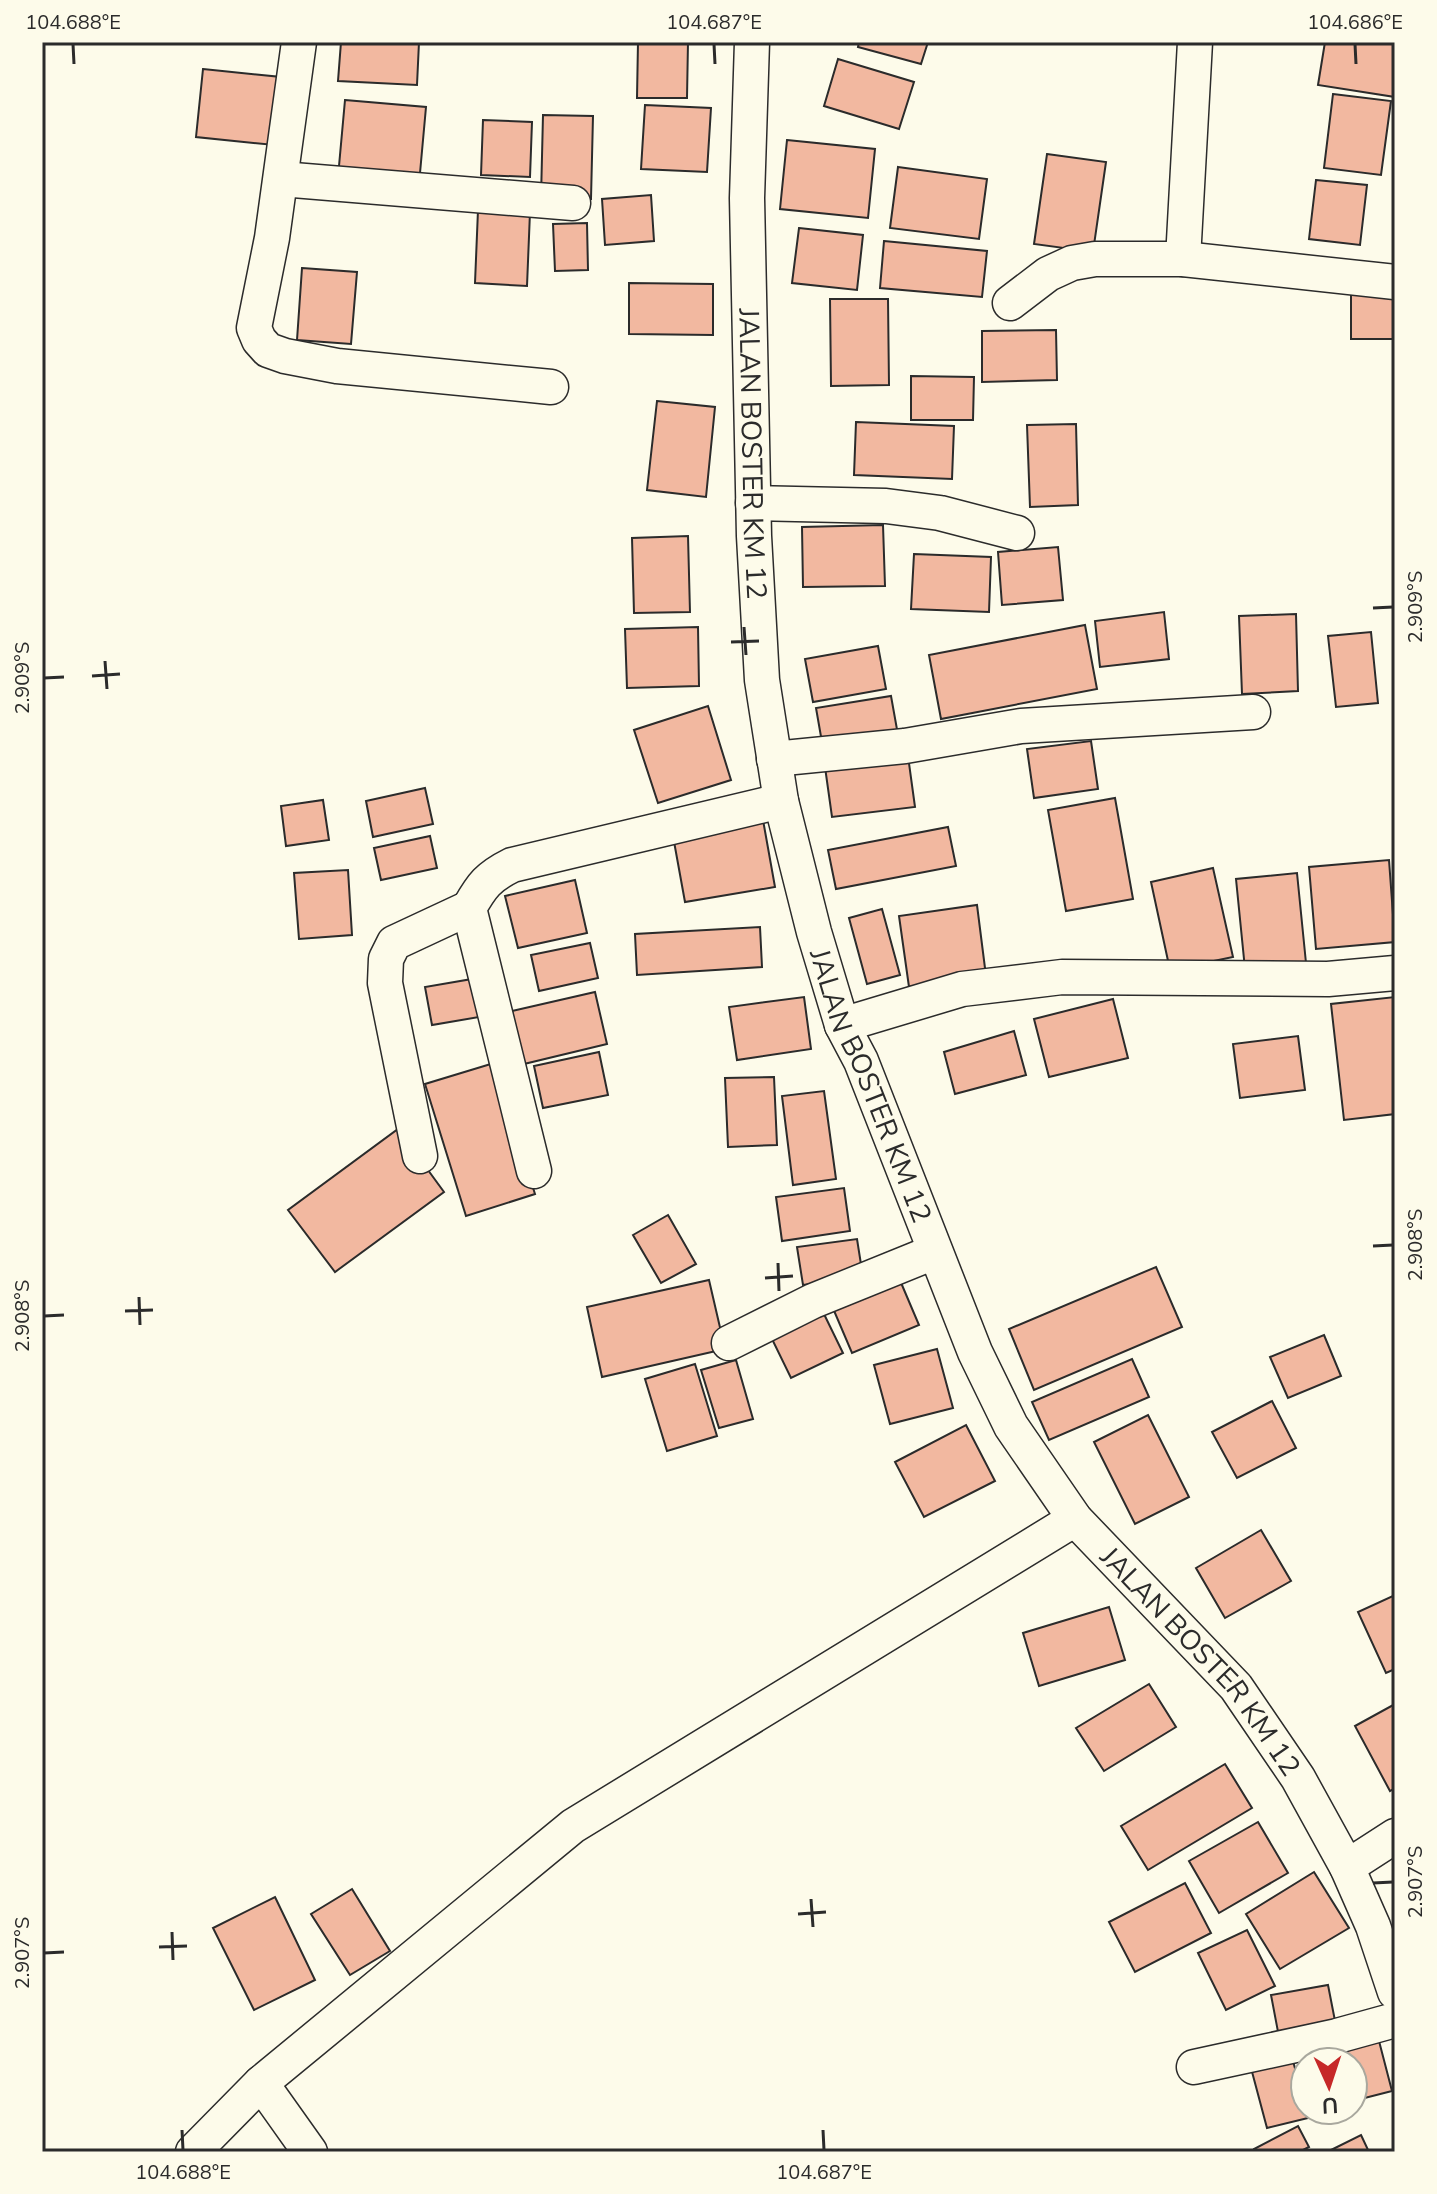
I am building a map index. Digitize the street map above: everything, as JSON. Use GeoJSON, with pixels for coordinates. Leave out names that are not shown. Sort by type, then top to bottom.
{"type":"FeatureCollection","features":[{"type":"Feature","properties":{"kind":"street"},"geometry":{"type":"LineString","coordinates":[[299,42],[281,179],[254,328],[259,340],[268,350],[285,356],[337,366],[551,387]]}},
{"type":"Feature","properties":{"kind":"street","name":"JALAN BOSTER KM 12"},"geometry":{"type":"LineString","coordinates":[[752,42],[747,198],[753,503],[762,680],[781,801],[814,932],[842,1025],[861,1061],[975,1352],[1011,1426],[1075,1519],[1236,1687],[1298,1778],[1347,1867],[1373,1926],[1395,1992]]}},
{"type":"Feature","properties":{"kind":"street"},"geometry":{"type":"LineString","coordinates":[[1183,259],[1195,42]]}},
{"type":"Feature","properties":{"kind":"street"},"geometry":{"type":"LineString","coordinates":[[281,179],[573,203]]}},
{"type":"Feature","properties":{"kind":"street"},"geometry":{"type":"LineString","coordinates":[[1010,303],[1048,274],[1072,263],[1095,259],[1183,259],[1395,282]]}},
{"type":"Feature","properties":{"kind":"street"},"geometry":{"type":"LineString","coordinates":[[753,503],[886,506],[940,513],[1017,533]]}},
{"type":"Feature","properties":{"kind":"street"},"geometry":{"type":"LineString","coordinates":[[774,759],[905,746],[1021,726],[1253,712]]}},
{"type":"Feature","properties":{"kind":"street"},"geometry":{"type":"LineString","coordinates":[[420,1156],[388,998],[386,959],[394,943],[469,908],[481,887],[493,875],[512,865],[781,801]]}},
{"type":"Feature","properties":{"kind":"street"},"geometry":{"type":"LineString","coordinates":[[469,908],[534,1171]]}},
{"type":"Feature","properties":{"kind":"street"},"geometry":{"type":"LineString","coordinates":[[842,1025],[962,989],[1062,977],[1328,979],[1395,973]]}},
{"type":"Feature","properties":{"kind":"street"},"geometry":{"type":"LineString","coordinates":[[729,1343],[813,1301],[934,1252]]}},
{"type":"Feature","properties":{"kind":"street"},"geometry":{"type":"LineString","coordinates":[[193,2152],[261,2083],[573,1826],[1075,1519]]}},
{"type":"Feature","properties":{"kind":"street"},"geometry":{"type":"LineString","coordinates":[[1347,1867],[1395,1836]]}},
{"type":"Feature","properties":{"kind":"street"},"geometry":{"type":"LineString","coordinates":[[1194,2067],[1395,2020]]}},
{"type":"Feature","properties":{"kind":"street"},"geometry":{"type":"LineString","coordinates":[[261,2083],[310,2152]]}},
{"type":"Feature","properties":{"kind":"building"},"geometry":{"type":"Polygon","coordinates":[[[341,42],[419,42],[417,85],[338,81],[341,42]]]}},
{"type":"Feature","properties":{"kind":"building"},"geometry":{"type":"Polygon","coordinates":[[[638,42],[688,42],[687,98],[637,98],[638,42]]]}},
{"type":"Feature","properties":{"kind":"building"},"geometry":{"type":"Polygon","coordinates":[[[859,42],[928,42],[921,64],[858,47],[859,42]]]}},
{"type":"Feature","properties":{"kind":"building"},"geometry":{"type":"Polygon","coordinates":[[[1325,42],[1395,42],[1395,97],[1318,85],[1325,42]]]}},
{"type":"Feature","properties":{"kind":"building"},"geometry":{"type":"Polygon","coordinates":[[[838,59],[914,82],[899,129],[824,106],[838,59]]]}},
{"type":"Feature","properties":{"kind":"building"},"geometry":{"type":"Polygon","coordinates":[[[203,69],[281,77],[274,145],[196,137],[203,69]]]}},
{"type":"Feature","properties":{"kind":"building"},"geometry":{"type":"Polygon","coordinates":[[[1333,94],[1391,101],[1381,175],[1324,168],[1333,94]]]}},
{"type":"Feature","properties":{"kind":"building"},"geometry":{"type":"Polygon","coordinates":[[[345,100],[426,107],[419,184],[338,177],[345,100]]]}},
{"type":"Feature","properties":{"kind":"building"},"geometry":{"type":"Polygon","coordinates":[[[645,105],[711,108],[707,172],[641,169],[645,105]]]}},
{"type":"Feature","properties":{"kind":"building"},"geometry":{"type":"Polygon","coordinates":[[[543,115],[593,116],[591,199],[541,198],[543,115]]]}},
{"type":"Feature","properties":{"kind":"building"},"geometry":{"type":"Polygon","coordinates":[[[483,120],[532,122],[530,177],[481,175],[483,120]]]}},
{"type":"Feature","properties":{"kind":"building"},"geometry":{"type":"Polygon","coordinates":[[[787,140],[875,149],[868,218],[780,209],[787,140]]]}},
{"type":"Feature","properties":{"kind":"building"},"geometry":{"type":"Polygon","coordinates":[[[1047,154],[1106,162],[1093,252],[1034,244],[1047,154]]]}},
{"type":"Feature","properties":{"kind":"building"},"geometry":{"type":"Polygon","coordinates":[[[898,167],[987,179],[979,239],[890,228],[898,167]]]}},
{"type":"Feature","properties":{"kind":"building"},"geometry":{"type":"Polygon","coordinates":[[[1316,180],[1367,185],[1360,245],[1309,239],[1316,180]]]}},
{"type":"Feature","properties":{"kind":"building"},"geometry":{"type":"Polygon","coordinates":[[[651,195],[654,241],[605,245],[602,199],[651,195]]]}},
{"type":"Feature","properties":{"kind":"building"},"geometry":{"type":"Polygon","coordinates":[[[478,210],[530,212],[527,286],[475,283],[478,210]]]}},
{"type":"Feature","properties":{"kind":"building"},"geometry":{"type":"Polygon","coordinates":[[[587,223],[588,270],[555,271],[553,224],[587,223]]]}},
{"type":"Feature","properties":{"kind":"building"},"geometry":{"type":"Polygon","coordinates":[[[799,228],[863,235],[857,290],[792,283],[799,228]]]}},
{"type":"Feature","properties":{"kind":"building"},"geometry":{"type":"Polygon","coordinates":[[[884,241],[987,251],[982,297],[880,288],[884,241]]]}},
{"type":"Feature","properties":{"kind":"building"},"geometry":{"type":"Polygon","coordinates":[[[302,268],[357,272],[351,344],[297,340],[302,268]]]}},
{"type":"Feature","properties":{"kind":"building"},"geometry":{"type":"Polygon","coordinates":[[[629,283],[713,284],[713,335],[629,334],[629,283]]]}},
{"type":"Feature","properties":{"kind":"building"},"geometry":{"type":"Polygon","coordinates":[[[1351,294],[1395,294],[1395,339],[1351,339],[1351,294]]]}},
{"type":"Feature","properties":{"kind":"building"},"geometry":{"type":"Polygon","coordinates":[[[830,299],[888,299],[889,385],[831,386],[830,299]]]}},
{"type":"Feature","properties":{"kind":"building"},"geometry":{"type":"Polygon","coordinates":[[[1056,330],[1057,380],[982,382],[982,331],[1056,330]]]}},
{"type":"Feature","properties":{"kind":"building"},"geometry":{"type":"Polygon","coordinates":[[[911,376],[974,377],[973,420],[911,420],[911,376]]]}},
{"type":"Feature","properties":{"kind":"building"},"geometry":{"type":"Polygon","coordinates":[[[657,401],[715,407],[706,497],[647,490],[657,401]]]}},
{"type":"Feature","properties":{"kind":"building"},"geometry":{"type":"Polygon","coordinates":[[[856,422],[954,426],[952,479],[854,475],[856,422]]]}},
{"type":"Feature","properties":{"kind":"building"},"geometry":{"type":"Polygon","coordinates":[[[1076,424],[1078,505],[1030,507],[1027,425],[1076,424]]]}},
{"type":"Feature","properties":{"kind":"building"},"geometry":{"type":"Polygon","coordinates":[[[883,525],[885,586],[803,587],[802,527],[883,525]]]}},
{"type":"Feature","properties":{"kind":"building"},"geometry":{"type":"Polygon","coordinates":[[[688,536],[690,612],[634,613],[632,538],[688,536]]]}},
{"type":"Feature","properties":{"kind":"building"},"geometry":{"type":"Polygon","coordinates":[[[1058,547],[1063,600],[1002,605],[998,552],[1058,547]]]}},
{"type":"Feature","properties":{"kind":"building"},"geometry":{"type":"Polygon","coordinates":[[[914,554],[991,557],[989,612],[911,609],[914,554]]]}},
{"type":"Feature","properties":{"kind":"building"},"geometry":{"type":"Polygon","coordinates":[[[1164,612],[1169,659],[1100,667],[1095,621],[1164,612]]]}},
{"type":"Feature","properties":{"kind":"building"},"geometry":{"type":"Polygon","coordinates":[[[1296,614],[1298,691],[1242,694],[1239,616],[1296,614]]]}},
{"type":"Feature","properties":{"kind":"building"},"geometry":{"type":"Polygon","coordinates":[[[1085,625],[1097,689],[941,719],[929,655],[1085,625]]]}},
{"type":"Feature","properties":{"kind":"building"},"geometry":{"type":"Polygon","coordinates":[[[698,627],[699,686],[627,688],[625,629],[698,627]]]}},
{"type":"Feature","properties":{"kind":"building"},"geometry":{"type":"Polygon","coordinates":[[[1371,632],[1378,703],[1336,707],[1328,636],[1371,632]]]}},
{"type":"Feature","properties":{"kind":"building"},"geometry":{"type":"Polygon","coordinates":[[[878,646],[886,689],[813,702],[805,659],[878,646]]]}},
{"type":"Feature","properties":{"kind":"building"},"geometry":{"type":"Polygon","coordinates":[[[891,696],[898,735],[823,748],[816,708],[891,696]]]}},
{"type":"Feature","properties":{"kind":"building"},"geometry":{"type":"Polygon","coordinates":[[[708,706],[731,780],[658,803],[634,730],[708,706]]]}},
{"type":"Feature","properties":{"kind":"building"},"geometry":{"type":"Polygon","coordinates":[[[1091,741],[1098,789],[1034,798],[1027,749],[1091,741]]]}},
{"type":"Feature","properties":{"kind":"building"},"geometry":{"type":"Polygon","coordinates":[[[908,756],[915,807],[832,817],[825,767],[908,756]]]}},
{"type":"Feature","properties":{"kind":"building"},"geometry":{"type":"Polygon","coordinates":[[[425,788],[433,824],[373,837],[366,801],[425,788]]]}},
{"type":"Feature","properties":{"kind":"building"},"geometry":{"type":"Polygon","coordinates":[[[1115,798],[1133,899],[1066,911],[1048,810],[1115,798]]]}},
{"type":"Feature","properties":{"kind":"building"},"geometry":{"type":"Polygon","coordinates":[[[323,800],[329,840],[286,846],[281,806],[323,800]]]}},
{"type":"Feature","properties":{"kind":"building"},"geometry":{"type":"Polygon","coordinates":[[[763,820],[775,887],[685,902],[673,836],[763,820]]]}},
{"type":"Feature","properties":{"kind":"building"},"geometry":{"type":"Polygon","coordinates":[[[948,827],[956,866],[836,889],[828,850],[948,827]]]}},
{"type":"Feature","properties":{"kind":"building"},"geometry":{"type":"Polygon","coordinates":[[[430,836],[437,868],[381,880],[374,848],[430,836]]]}},
{"type":"Feature","properties":{"kind":"building"},"geometry":{"type":"Polygon","coordinates":[[[1389,860],[1395,942],[1316,949],[1309,867],[1389,860]]]}},
{"type":"Feature","properties":{"kind":"building"},"geometry":{"type":"Polygon","coordinates":[[[1213,868],[1233,957],[1170,970],[1151,882],[1213,868]]]}},
{"type":"Feature","properties":{"kind":"building"},"geometry":{"type":"Polygon","coordinates":[[[348,870],[352,935],[299,939],[294,873],[348,870]]]}},
{"type":"Feature","properties":{"kind":"building"},"geometry":{"type":"Polygon","coordinates":[[[1297,873],[1306,963],[1245,969],[1236,879],[1297,873]]]}},
{"type":"Feature","properties":{"kind":"building"},"geometry":{"type":"Polygon","coordinates":[[[575,880],[587,933],[518,948],[505,896],[575,880]]]}},
{"type":"Feature","properties":{"kind":"building"},"geometry":{"type":"Polygon","coordinates":[[[977,905],[986,976],[909,987],[899,916],[977,905]]]}},
{"type":"Feature","properties":{"kind":"building"},"geometry":{"type":"Polygon","coordinates":[[[882,909],[900,975],[867,984],[849,918],[882,909]]]}},
{"type":"Feature","properties":{"kind":"building"},"geometry":{"type":"Polygon","coordinates":[[[760,927],[762,967],[637,975],[635,934],[760,927]]]}},
{"type":"Feature","properties":{"kind":"building"},"geometry":{"type":"Polygon","coordinates":[[[590,943],[598,978],[539,991],[531,955],[590,943]]]}},
{"type":"Feature","properties":{"kind":"building"},"geometry":{"type":"Polygon","coordinates":[[[478,978],[485,1016],[432,1025],[425,987],[478,978]]]}},
{"type":"Feature","properties":{"kind":"building"},"geometry":{"type":"Polygon","coordinates":[[[595,992],[607,1044],[524,1064],[512,1011],[595,992]]]}},
{"type":"Feature","properties":{"kind":"building"},"geometry":{"type":"Polygon","coordinates":[[[804,997],[811,1049],[737,1060],[729,1007],[804,997]]]}},
{"type":"Feature","properties":{"kind":"building"},"geometry":{"type":"Polygon","coordinates":[[[1395,997],[1395,1114],[1344,1120],[1331,1004],[1395,997]]]}},
{"type":"Feature","properties":{"kind":"building"},"geometry":{"type":"Polygon","coordinates":[[[1113,999],[1128,1058],[1049,1077],[1034,1019],[1113,999]]]}},
{"type":"Feature","properties":{"kind":"building"},"geometry":{"type":"Polygon","coordinates":[[[1014,1031],[1026,1075],[955,1094],[944,1052],[1014,1031]]]}},
{"type":"Feature","properties":{"kind":"building"},"geometry":{"type":"Polygon","coordinates":[[[1298,1036],[1305,1090],[1240,1098],[1233,1044],[1298,1036]]]}},
{"type":"Feature","properties":{"kind":"building"},"geometry":{"type":"Polygon","coordinates":[[[599,1052],[608,1095],[543,1108],[534,1066],[599,1052]]]}},
{"type":"Feature","properties":{"kind":"building"},"geometry":{"type":"Polygon","coordinates":[[[494,1063],[535,1194],[466,1216],[425,1084],[494,1063]]]}},
{"type":"Feature","properties":{"kind":"building"},"geometry":{"type":"Polygon","coordinates":[[[774,1077],[777,1145],[728,1147],[725,1078],[774,1077]]]}},
{"type":"Feature","properties":{"kind":"building"},"geometry":{"type":"Polygon","coordinates":[[[824,1091],[836,1179],[793,1185],[782,1096],[824,1091]]]}},
{"type":"Feature","properties":{"kind":"building"},"geometry":{"type":"Polygon","coordinates":[[[398,1129],[444,1192],[335,1272],[288,1210],[398,1129]]]}},
{"type":"Feature","properties":{"kind":"building"},"geometry":{"type":"Polygon","coordinates":[[[844,1188],[850,1231],[782,1241],[776,1197],[844,1188]]]}},
{"type":"Feature","properties":{"kind":"building"},"geometry":{"type":"Polygon","coordinates":[[[668,1215],[696,1264],[661,1283],[633,1235],[668,1215]]]}},
{"type":"Feature","properties":{"kind":"building"},"geometry":{"type":"Polygon","coordinates":[[[857,1239],[863,1277],[803,1285],[797,1247],[857,1239]]]}},
{"type":"Feature","properties":{"kind":"building"},"geometry":{"type":"Polygon","coordinates":[[[1156,1267],[1182,1327],[1034,1390],[1009,1329],[1156,1267]]]}},
{"type":"Feature","properties":{"kind":"building"},"geometry":{"type":"Polygon","coordinates":[[[899,1278],[919,1325],[852,1353],[832,1306],[899,1278]]]}},
{"type":"Feature","properties":{"kind":"building"},"geometry":{"type":"Polygon","coordinates":[[[709,1280],[725,1349],[602,1377],[587,1307],[709,1280]]]}},
{"type":"Feature","properties":{"kind":"building"},"geometry":{"type":"Polygon","coordinates":[[[823,1312],[843,1353],[791,1378],[771,1337],[823,1312]]]}},
{"type":"Feature","properties":{"kind":"building"},"geometry":{"type":"Polygon","coordinates":[[[1324,1335],[1341,1376],[1288,1398],[1270,1357],[1324,1335]]]}},
{"type":"Feature","properties":{"kind":"building"},"geometry":{"type":"Polygon","coordinates":[[[937,1349],[953,1408],[890,1424],[874,1365],[937,1349]]]}},
{"type":"Feature","properties":{"kind":"building"},"geometry":{"type":"Polygon","coordinates":[[[1132,1359],[1149,1397],[1049,1440],[1032,1402],[1132,1359]]]}},
{"type":"Feature","properties":{"kind":"building"},"geometry":{"type":"Polygon","coordinates":[[[736,1360],[753,1419],[719,1428],[701,1370],[736,1360]]]}},
{"type":"Feature","properties":{"kind":"building"},"geometry":{"type":"Polygon","coordinates":[[[695,1364],[717,1436],[667,1451],[645,1379],[695,1364]]]}},
{"type":"Feature","properties":{"kind":"building"},"geometry":{"type":"Polygon","coordinates":[[[1272,1401],[1296,1448],[1237,1478],[1212,1432],[1272,1401]]]}},
{"type":"Feature","properties":{"kind":"building"},"geometry":{"type":"Polygon","coordinates":[[[1148,1415],[1189,1497],[1135,1524],[1094,1442],[1148,1415]]]}},
{"type":"Feature","properties":{"kind":"building"},"geometry":{"type":"Polygon","coordinates":[[[966,1425],[995,1481],[924,1517],[895,1462],[966,1425]]]}},
{"type":"Feature","properties":{"kind":"building"},"geometry":{"type":"Polygon","coordinates":[[[1261,1530],[1291,1581],[1225,1618],[1196,1568],[1261,1530]]]}},
{"type":"Feature","properties":{"kind":"building"},"geometry":{"type":"Polygon","coordinates":[[[1395,1595],[1395,1669],[1386,1673],[1358,1612],[1395,1595]]]}},
{"type":"Feature","properties":{"kind":"building"},"geometry":{"type":"Polygon","coordinates":[[[1109,1607],[1125,1660],[1039,1686],[1023,1633],[1109,1607]]]}},
{"type":"Feature","properties":{"kind":"building"},"geometry":{"type":"Polygon","coordinates":[[[1149,1684],[1176,1727],[1104,1771],[1076,1728],[1149,1684]]]}},
{"type":"Feature","properties":{"kind":"building"},"geometry":{"type":"Polygon","coordinates":[[[1395,1704],[1395,1788],[1390,1791],[1355,1726],[1395,1704]]]}},
{"type":"Feature","properties":{"kind":"building"},"geometry":{"type":"Polygon","coordinates":[[[1225,1764],[1252,1808],[1148,1870],[1121,1826],[1225,1764]]]}},
{"type":"Feature","properties":{"kind":"building"},"geometry":{"type":"Polygon","coordinates":[[[1258,1822],[1288,1873],[1219,1913],[1189,1861],[1258,1822]]]}},
{"type":"Feature","properties":{"kind":"building"},"geometry":{"type":"Polygon","coordinates":[[[1314,1872],[1349,1928],[1280,1969],[1246,1914],[1314,1872]]]}},
{"type":"Feature","properties":{"kind":"building"},"geometry":{"type":"Polygon","coordinates":[[[1185,1883],[1211,1933],[1135,1972],[1109,1922],[1185,1883]]]}},
{"type":"Feature","properties":{"kind":"building"},"geometry":{"type":"Polygon","coordinates":[[[352,1889],[390,1951],[350,1975],[311,1914],[352,1889]]]}},
{"type":"Feature","properties":{"kind":"building"},"geometry":{"type":"Polygon","coordinates":[[[275,1897],[315,1980],[254,2010],[213,1928],[275,1897]]]}},
{"type":"Feature","properties":{"kind":"building"},"geometry":{"type":"Polygon","coordinates":[[[1247,1930],[1275,1986],[1226,2010],[1198,1953],[1247,1930]]]}},
{"type":"Feature","properties":{"kind":"building"},"geometry":{"type":"Polygon","coordinates":[[[1328,1985],[1336,2026],[1279,2037],[1271,1995],[1328,1985]]]}},
{"type":"Feature","properties":{"kind":"building"},"geometry":{"type":"Polygon","coordinates":[[[1379,2041],[1392,2091],[1369,2097],[1369,2046],[1360,2046],[1379,2041]]]}},
{"type":"Feature","properties":{"kind":"building"},"geometry":{"type":"Polygon","coordinates":[[[1289,2058],[1289,2123],[1267,2128],[1251,2068],[1289,2058]]]}},
{"type":"Feature","properties":{"kind":"building"},"geometry":{"type":"Polygon","coordinates":[[[1298,2126],[1309,2147],[1299,2152],[1255,2152],[1254,2149],[1298,2126]]]}},
{"type":"Feature","properties":{"kind":"building"},"geometry":{"type":"Polygon","coordinates":[[[1361,2135],[1369,2152],[1327,2152],[1361,2135]]]}}]}
